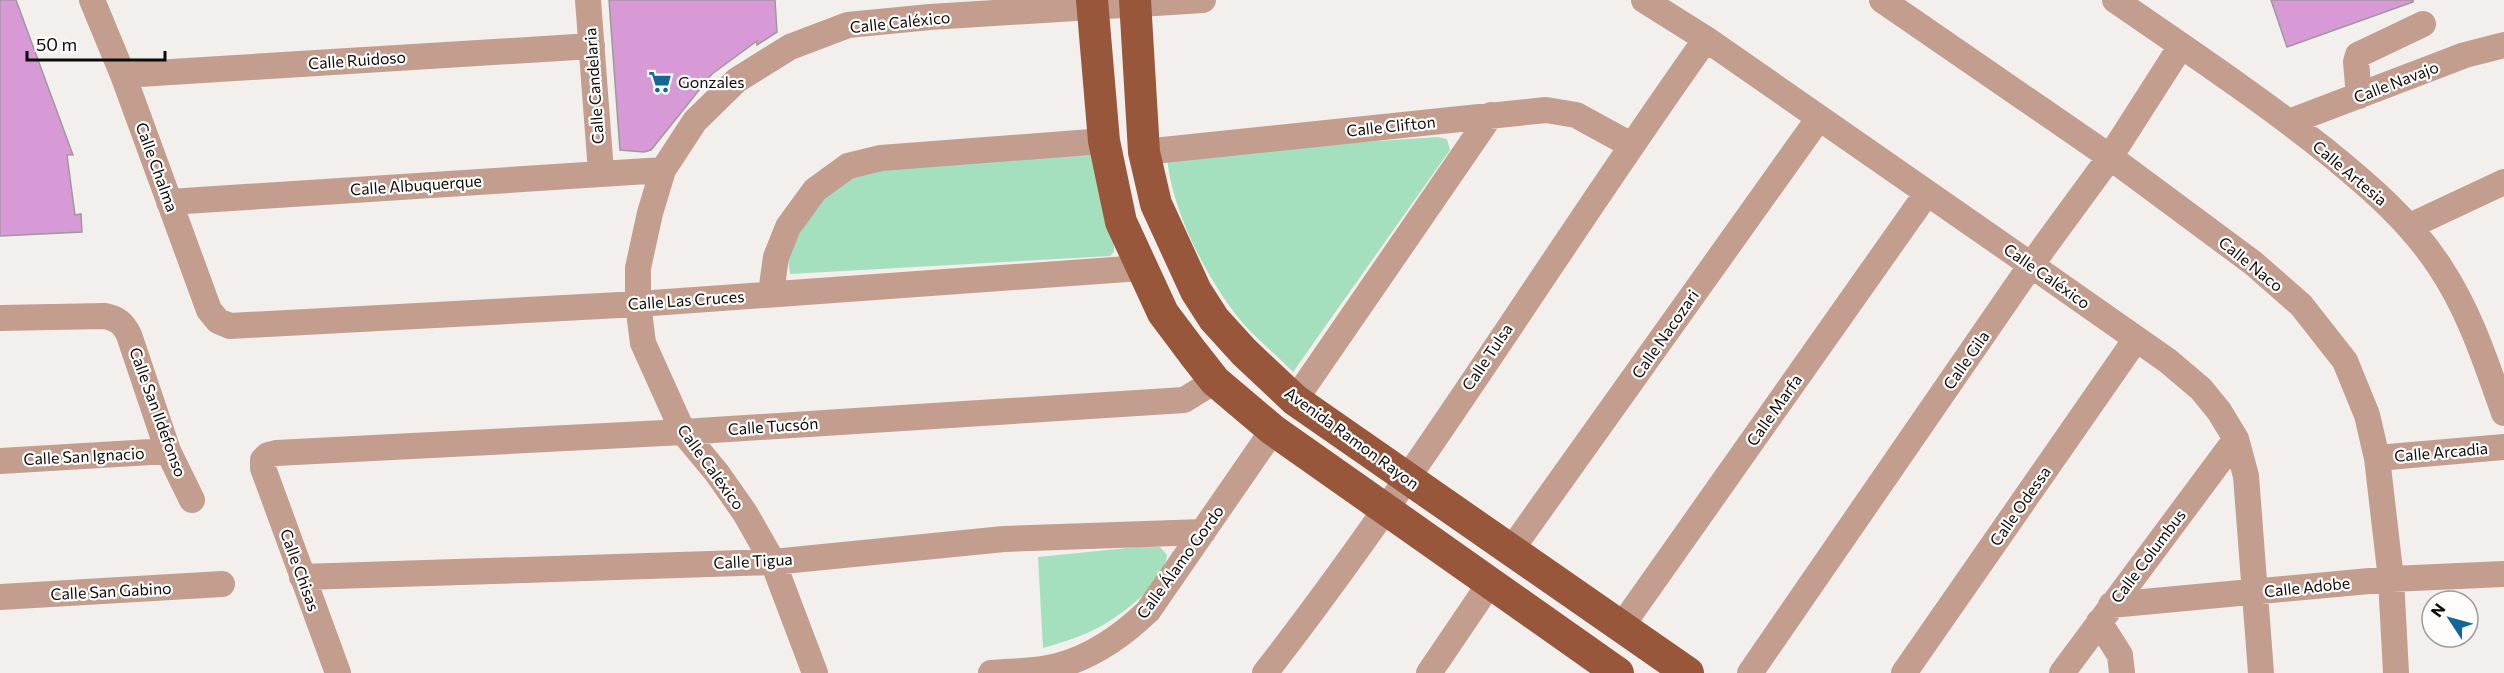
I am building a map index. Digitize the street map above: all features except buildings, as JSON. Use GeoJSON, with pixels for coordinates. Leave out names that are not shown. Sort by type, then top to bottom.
{"type":"FeatureCollection","features":[{"type":"Feature","properties":{"kind":"main road","name":"Avenida Ramon Rayon"},"geometry":{"type":"LineString","coordinates":[[1135,2],[1144,152],[1156,204],[1196,291],[1214,319],[1244,352],[1295,400],[1688,673]]}},
{"type":"Feature","properties":{"kind":"main road"},"geometry":{"type":"LineString","coordinates":[[1092,4],[1104,141],[1121,222],[1163,313],[1215,381],[1273,430],[1490,583],[1601,668]]}},
{"type":"Feature","properties":{"kind":"street","name":"Calle Chalma"},"geometry":{"type":"LineString","coordinates":[[92,0],[123,75],[209,310],[218,321],[230,326]]}},
{"type":"Feature","properties":{"kind":"street","name":"Calle Candelaria"},"geometry":{"type":"LineString","coordinates":[[588,0],[601,172]]}},
{"type":"Feature","properties":{"kind":"street","name":"Calle Caléxico"},"geometry":{"type":"LineString","coordinates":[[815,673],[773,562],[738,503],[683,432],[643,344],[638,304],[638,268],[650,213],[663,170],[695,121],[737,80],[790,47],[848,25],[929,9],[1203,0]]}},
{"type":"Feature","properties":{"kind":"street","name":"Calle Caléxico"},"geometry":{"type":"LineString","coordinates":[[1644,0],[1706,39],[2031,265],[2168,361],[2201,388],[2219,411],[2236,439],[2246,477],[2261,673]]}},
{"type":"Feature","properties":{"kind":"street","name":"Calle Naco"},"geometry":{"type":"LineString","coordinates":[[1882,0],[2110,157],[2253,263],[2301,305],[2345,361],[2367,415],[2377,458],[2391,579],[2396,673]]}},
{"type":"Feature","properties":{"kind":"street","name":"Calle Artesia"},"geometry":{"type":"LineString","coordinates":[[2115,0],[2289,122],[2359,178],[2410,226],[2441,268],[2470,321],[2504,413]]}},
{"type":"Feature","properties":{"kind":"street"},"geometry":{"type":"LineString","coordinates":[[2359,96],[2356,62],[2358,55],[2423,24]]}},
{"type":"Feature","properties":{"kind":"street","name":"Calle Tulsa"},"geometry":{"type":"LineString","coordinates":[[1265,673],[1306,620],[1406,478],[1631,145],[1706,39]]}},
{"type":"Feature","properties":{"kind":"street","name":"Calle Navajo"},"geometry":{"type":"LineString","coordinates":[[2289,122],[2465,55],[2504,45]]}},
{"type":"Feature","properties":{"kind":"street","name":"Calle Ruidoso"},"geometry":{"type":"LineString","coordinates":[[123,75],[592,46]]}},
{"type":"Feature","properties":{"kind":"street","name":"Calle Gila"},"geometry":{"type":"LineString","coordinates":[[1750,673],[2031,265],[2110,157],[2181,46]]}},
{"type":"Feature","properties":{"kind":"street","name":"Calle Clifton"},"geometry":{"type":"LineString","coordinates":[[1144,152],[1534,110],[1576,115],[1631,145]]}},
{"type":"Feature","properties":{"kind":"street"},"geometry":{"type":"LineString","coordinates":[[1295,400],[1491,115]]}},
{"type":"Feature","properties":{"kind":"street","name":"Calle Nacozari"},"geometry":{"type":"LineString","coordinates":[[1511,550],[1819,118]]}},
{"type":"Feature","properties":{"kind":"street"},"geometry":{"type":"LineString","coordinates":[[771,293],[776,257],[788,227],[815,190],[848,166],[881,158],[1104,141]]}},
{"type":"Feature","properties":{"kind":"street","name":"Calle Albuquerque"},"geometry":{"type":"LineString","coordinates":[[169,202],[601,172],[663,170]]}},
{"type":"Feature","properties":{"kind":"street"},"geometry":{"type":"LineString","coordinates":[[2410,226],[2504,182]]}},
{"type":"Feature","properties":{"kind":"street","name":"Calle Marfa"},"geometry":{"type":"LineString","coordinates":[[1622,627],[1927,193]]}},
{"type":"Feature","properties":{"kind":"street","name":"Calle Las Cruces"},"geometry":{"type":"LineString","coordinates":[[230,326],[638,304],[1141,268]]}},
{"type":"Feature","properties":{"kind":"street","name":"Calle San Ildefonso"},"geometry":{"type":"LineString","coordinates":[[0,318],[105,316],[124,324],[168,451],[192,500]]}},
{"type":"Feature","properties":{"kind":"street","name":"Calle Odessa"},"geometry":{"type":"LineString","coordinates":[[1904,673],[2136,339]]}},
{"type":"Feature","properties":{"kind":"street","name":"Calle Tucsón"},"geometry":{"type":"LineString","coordinates":[[263,468],[263,460],[276,453],[683,432],[1184,400],[1215,381]]}},
{"type":"Feature","properties":{"kind":"street","name":"Calle Álamo Gordo"},"geometry":{"type":"LineString","coordinates":[[991,673],[1056,666],[1091,653],[1126,632],[1148,611],[1273,430]]}},
{"type":"Feature","properties":{"kind":"street","name":"Calle Columbus"},"geometry":{"type":"LineString","coordinates":[[2062,673],[2236,439]]}},
{"type":"Feature","properties":{"kind":"street","name":"Calle Arcadia"},"geometry":{"type":"LineString","coordinates":[[2377,458],[2504,447]]}},
{"type":"Feature","properties":{"kind":"street","name":"Calle San Ignacio"},"geometry":{"type":"LineString","coordinates":[[0,461],[168,451]]}},
{"type":"Feature","properties":{"kind":"street","name":"Calle Chisas"},"geometry":{"type":"LineString","coordinates":[[263,468],[338,673]]}},
{"type":"Feature","properties":{"kind":"street","name":"Calle Tigua"},"geometry":{"type":"LineString","coordinates":[[302,577],[773,562],[1004,539],[1203,531]]}},
{"type":"Feature","properties":{"kind":"street","name":"Calle Adobe"},"geometry":{"type":"LineString","coordinates":[[2105,614],[2256,592],[2391,579],[2504,574]]}},
{"type":"Feature","properties":{"kind":"street"},"geometry":{"type":"LineString","coordinates":[[1429,673],[1490,583]]}},
{"type":"Feature","properties":{"kind":"street","name":"Calle San Gabino"},"geometry":{"type":"LineString","coordinates":[[0,597],[222,585]]}},
{"type":"Feature","properties":{"kind":"street"},"geometry":{"type":"LineString","coordinates":[[2105,614],[2120,655],[2122,673]]}},
{"type":"Feature","properties":{"kind":"green space"},"geometry":{"type":"Polygon","coordinates":[[[1438,137],[1447,139],[1450,150],[1293,372],[1250,331],[1221,294],[1208,272],[1195,249],[1176,200],[1167,155],[1438,137]]]}},
{"type":"Feature","properties":{"kind":"green space"},"geometry":{"type":"Polygon","coordinates":[[[1092,155],[1105,222],[1114,245],[1114,252],[1110,256],[790,274],[787,252],[801,221],[841,180],[870,169],[1092,155]]]}},
{"type":"Feature","properties":{"kind":"green space"},"geometry":{"type":"Polygon","coordinates":[[[1147,546],[1160,547],[1167,555],[1160,575],[1145,593],[1101,626],[1043,648],[1038,557],[1147,546]]]}},
{"type":"Feature","properties":{"kind":"place","name":"Gonzales"},"geometry":{"type":"Point","coordinates":[660,82]}}]}
